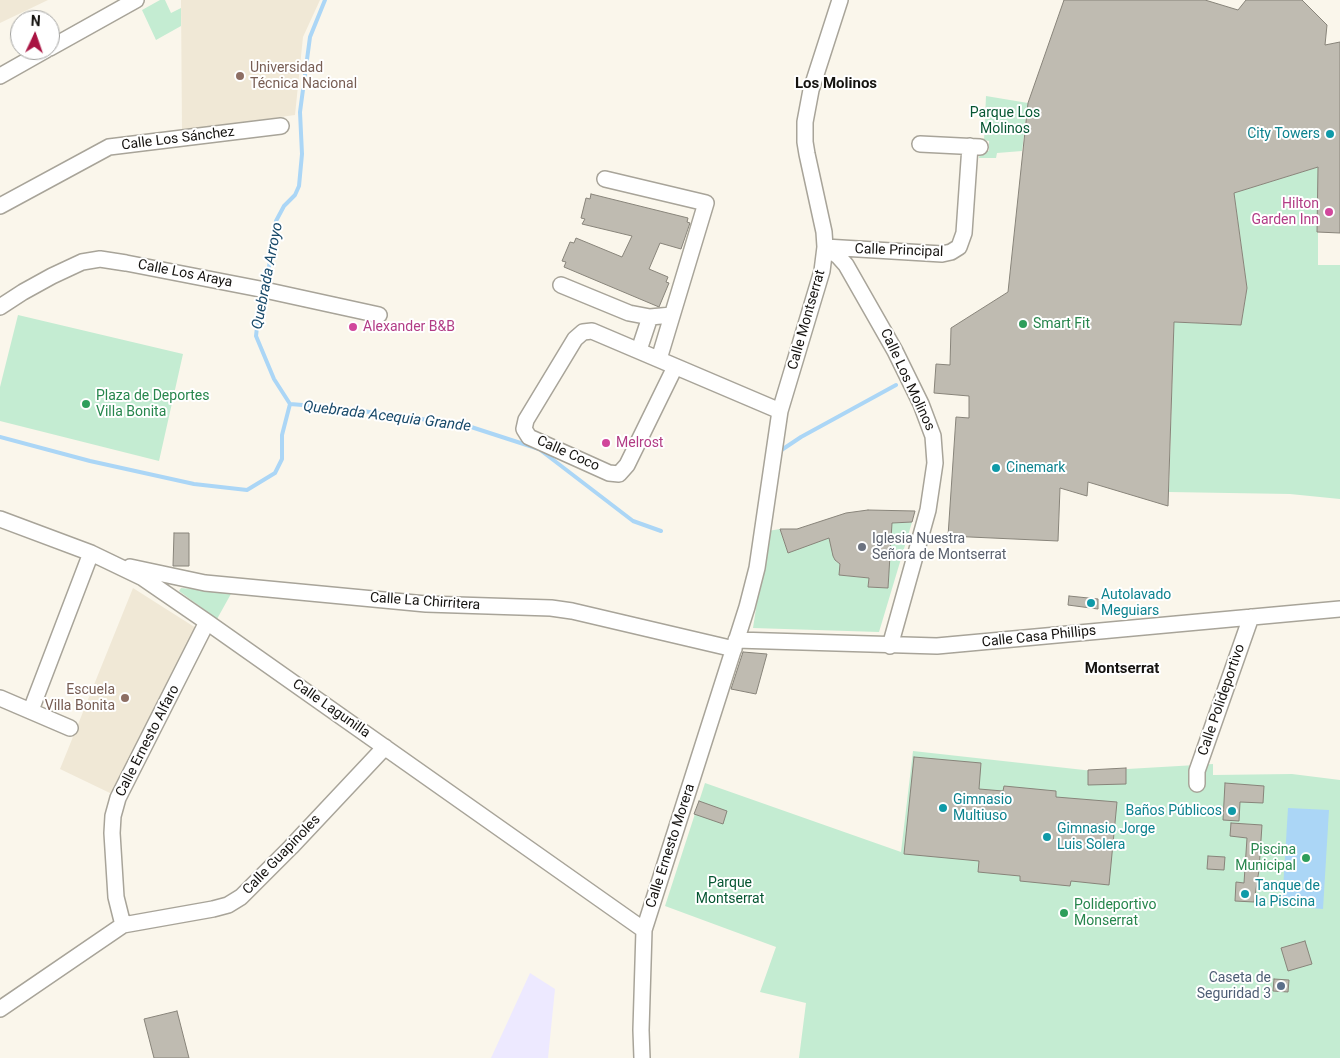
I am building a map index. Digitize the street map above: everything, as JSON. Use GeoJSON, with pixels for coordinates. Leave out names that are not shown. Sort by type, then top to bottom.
{"type":"FeatureCollection","features":[{"type":"Feature","properties":{"kind":"street"},"geometry":{"type":"LineString","coordinates":[[60,42],[136,0]]}},
{"type":"Feature","properties":{"kind":"street","name":"Calle Montserrat"},"geometry":{"type":"LineString","coordinates":[[735,644],[757,568],[780,412],[822,271],[825,248],[822,218],[806,148],[805,122],[811,90],[840,0]]}},
{"type":"Feature","properties":{"kind":"street"},"geometry":{"type":"LineString","coordinates":[[0,76],[28,60]]}},
{"type":"Feature","properties":{"kind":"street","name":"Calle Los Sánchez"},"geometry":{"type":"LineString","coordinates":[[0,206],[109,147],[281,126]]}},
{"type":"Feature","properties":{"kind":"street","name":"Calle Principal"},"geometry":{"type":"LineString","coordinates":[[825,248],[942,254],[951,252],[959,247],[964,234],[975,147],[920,144]]}},
{"type":"Feature","properties":{"kind":"street"},"geometry":{"type":"LineString","coordinates":[[605,179],[706,203],[659,359]]}},
{"type":"Feature","properties":{"kind":"street","name":"Calle Los Molinos"},"geometry":{"type":"LineString","coordinates":[[825,248],[838,256],[846,265],[896,351],[921,404],[933,436],[935,463],[928,510],[890,646]]}},
{"type":"Feature","properties":{"kind":"street","name":"Calle Los Araya"},"geometry":{"type":"LineString","coordinates":[[0,307],[52,276],[82,262],[100,259],[260,289],[380,315]]}},
{"type":"Feature","properties":{"kind":"street"},"geometry":{"type":"LineString","coordinates":[[561,285],[629,313],[650,317],[672,315]]}},
{"type":"Feature","properties":{"kind":"street"},"geometry":{"type":"LineString","coordinates":[[639,350],[650,317]]}},
{"type":"Feature","properties":{"kind":"street","name":"Calle Coco"},"geometry":{"type":"LineString","coordinates":[[675,367],[628,465],[619,474],[609,473],[530,437],[524,429],[526,420],[575,339],[583,332],[592,331],[780,412]]}},
{"type":"Feature","properties":{"kind":"street","name":"Calle Lagunilla"},"geometry":{"type":"LineString","coordinates":[[0,519],[91,553],[143,578],[644,930]]}},
{"type":"Feature","properties":{"kind":"street"},"geometry":{"type":"LineString","coordinates":[[31,710],[91,553]]}},
{"type":"Feature","properties":{"kind":"street","name":"Calle La Chirritera"},"geometry":{"type":"LineString","coordinates":[[115,564],[205,583],[426,604],[551,608],[735,644]]}},
{"type":"Feature","properties":{"kind":"street","name":"Calle Casa Phillips"},"geometry":{"type":"LineString","coordinates":[[735,644],[938,646],[1340,609]]}},
{"type":"Feature","properties":{"kind":"street","name":"Calle Polideportivo"},"geometry":{"type":"LineString","coordinates":[[1197,784],[1198,770],[1251,617]]}},
{"type":"Feature","properties":{"kind":"street","name":"Calle Ernesto Alfaro"},"geometry":{"type":"LineString","coordinates":[[123,926],[116,897],[112,816],[118,798],[208,622]]}},
{"type":"Feature","properties":{"kind":"street","name":"Calle Ernesto Morera"},"geometry":{"type":"LineString","coordinates":[[642,1058],[644,930],[735,644]]}},
{"type":"Feature","properties":{"kind":"street"},"geometry":{"type":"LineString","coordinates":[[0,698],[70,728]]}},
{"type":"Feature","properties":{"kind":"street","name":"Calle Guapinoles"},"geometry":{"type":"LineString","coordinates":[[0,1009],[123,926],[214,909],[228,905],[241,897],[292,848],[385,747]]}},
{"type":"Feature","properties":{"kind":"shaded area"},"geometry":{"type":"Polygon","coordinates":[[[0,0],[48,0],[27,10],[10,10],[10,18],[0,23],[0,0]]]}},
{"type":"Feature","properties":{"kind":"shaded area","name":"Universidad Técnica Nacional"},"geometry":{"type":"Polygon","coordinates":[[[181,0],[320,0],[303,37],[295,115],[182,131],[181,0]]]}},
{"type":"Feature","properties":{"kind":"shaded area","name":"Escuela Villa Bonita"},"geometry":{"type":"Polygon","coordinates":[[[133,588],[196,628],[112,794],[60,769],[133,588]]]}},
{"type":"Feature","properties":{"kind":"shaded area"},"geometry":{"type":"Polygon","coordinates":[[[530,973],[555,989],[548,1058],[491,1058],[530,973]]]}},
{"type":"Feature","properties":{"kind":"green space"},"geometry":{"type":"Polygon","coordinates":[[[160,0],[165,0],[171,13],[181,8],[181,26],[156,40],[142,10],[160,0]]]}},
{"type":"Feature","properties":{"kind":"green space","name":"Parque Los Molinos"},"geometry":{"type":"Polygon","coordinates":[[[986,96],[1028,103],[1022,151],[997,153],[996,158],[979,158],[980,152],[989,151],[989,141],[984,140],[986,96]]]}},
{"type":"Feature","properties":{"kind":"green space"},"geometry":{"type":"Polygon","coordinates":[[[1318,167],[1318,265],[1340,265],[1340,499],[1290,494],[1169,492],[1174,322],[1241,325],[1247,288],[1234,193],[1318,167]]]}},
{"type":"Feature","properties":{"kind":"green space","name":"Plaza de Deportes Villa Bonita"},"geometry":{"type":"Polygon","coordinates":[[[18,315],[183,354],[159,461],[0,421],[0,387],[18,315]]]}},
{"type":"Feature","properties":{"kind":"green space"},"geometry":{"type":"Polygon","coordinates":[[[873,518],[834,544],[832,551],[835,560],[840,564],[840,575],[869,578],[868,587],[888,588],[892,523],[912,522],[879,632],[753,628],[768,531],[780,529],[788,553],[873,518]]]}},
{"type":"Feature","properties":{"kind":"green space"},"geometry":{"type":"Polygon","coordinates":[[[181,588],[232,592],[217,619],[179,591],[181,588]]]}},
{"type":"Feature","properties":{"kind":"green space","name":"Polideportivo Monserrat"},"geometry":{"type":"Polygon","coordinates":[[[913,751],[1093,771],[1213,764],[1213,775],[1292,774],[1340,780],[1340,1058],[799,1058],[806,1003],[760,992],[776,947],[665,906],[705,783],[901,852],[913,751]]]}},
{"type":"Feature","properties":{"kind":"water","name":"Piscina Municipal"},"geometry":{"type":"Polygon","coordinates":[[[1288,808],[1329,810],[1323,909],[1282,906],[1288,808]]]}},
{"type":"Feature","properties":{"kind":"building"},"geometry":{"type":"Polygon","coordinates":[[[1064,0],[1205,0],[1238,10],[1246,0],[1302,0],[1327,25],[1325,45],[1340,42],[1340,233],[1317,232],[1318,167],[1234,193],[1247,288],[1241,325],[1174,322],[1168,506],[1088,482],[1087,496],[1060,488],[1058,541],[948,536],[956,417],[969,418],[969,396],[934,393],[936,364],[950,365],[951,328],[1008,292],[1028,103],[1064,0]]]}},
{"type":"Feature","properties":{"kind":"building"},"geometry":{"type":"Polygon","coordinates":[[[591,194],[688,218],[687,222],[690,223],[681,249],[660,243],[649,269],[668,277],[666,282],[669,283],[659,307],[564,267],[566,262],[562,261],[570,242],[574,243],[576,238],[622,257],[632,236],[582,224],[585,219],[581,218],[586,198],[590,199],[591,194]]]}},
{"type":"Feature","properties":{"kind":"building","name":"Iglesia Nuestra Señora de Montserrat"},"geometry":{"type":"Polygon","coordinates":[[[868,510],[915,511],[912,522],[892,523],[888,588],[868,587],[869,578],[839,575],[840,564],[833,556],[829,538],[788,553],[780,529],[797,529],[846,513],[868,510]]]}},
{"type":"Feature","properties":{"kind":"building"},"geometry":{"type":"Polygon","coordinates":[[[174,533],[189,533],[189,566],[173,566],[174,533]]]}},
{"type":"Feature","properties":{"kind":"building"},"geometry":{"type":"Polygon","coordinates":[[[1069,596],[1098,599],[1098,609],[1068,605],[1069,596]]]}},
{"type":"Feature","properties":{"kind":"building"},"geometry":{"type":"Polygon","coordinates":[[[743,652],[767,654],[756,694],[731,689],[743,652]]]}},
{"type":"Feature","properties":{"kind":"building","name":"Gimnasio Jorge Luis Solera"},"geometry":{"type":"Polygon","coordinates":[[[914,757],[981,763],[979,789],[1003,791],[1004,786],[1056,791],[1056,797],[1117,802],[1109,885],[1071,881],[1070,886],[1020,881],[1020,876],[978,872],[979,861],[904,854],[914,757]]]}},
{"type":"Feature","properties":{"kind":"building"},"geometry":{"type":"Polygon","coordinates":[[[1126,768],[1126,784],[1088,785],[1088,770],[1126,768]]]}},
{"type":"Feature","properties":{"kind":"building","name":"Baños Públicos"},"geometry":{"type":"Polygon","coordinates":[[[1225,783],[1264,786],[1263,803],[1240,802],[1239,821],[1223,820],[1225,783]]]}},
{"type":"Feature","properties":{"kind":"building"},"geometry":{"type":"Polygon","coordinates":[[[699,801],[727,811],[723,824],[694,814],[699,801]]]}},
{"type":"Feature","properties":{"kind":"building"},"geometry":{"type":"Polygon","coordinates":[[[1231,823],[1262,825],[1259,870],[1254,902],[1235,901],[1236,882],[1244,883],[1247,838],[1230,836],[1231,823]]]}},
{"type":"Feature","properties":{"kind":"building"},"geometry":{"type":"Polygon","coordinates":[[[1208,856],[1225,857],[1224,870],[1207,869],[1208,856]]]}},
{"type":"Feature","properties":{"kind":"building"},"geometry":{"type":"Polygon","coordinates":[[[1305,941],[1312,964],[1288,971],[1281,948],[1305,941]]]}},
{"type":"Feature","properties":{"kind":"building","name":"Caseta de Seguridad 3"},"geometry":{"type":"Polygon","coordinates":[[[1274,979],[1289,980],[1288,992],[1273,991],[1274,979]]]}},
{"type":"Feature","properties":{"kind":"building"},"geometry":{"type":"Polygon","coordinates":[[[177,1011],[189,1058],[154,1058],[144,1019],[177,1011]]]}},
{"type":"Feature","properties":{"kind":"waterway","name":"Quebrada Arroyo"},"geometry":{"type":"LineString","coordinates":[[266,286],[276,221],[284,206],[295,195],[299,186],[302,154],[300,112],[310,37],[325,0]]}},
{"type":"Feature","properties":{"kind":"waterway","name":"Quebrada Arroyo"},"geometry":{"type":"LineString","coordinates":[[265,293],[258,318],[256,336],[274,379],[290,404]]}},
{"type":"Feature","properties":{"kind":"waterway","name":"Quebrada Acequia Grande"},"geometry":{"type":"LineString","coordinates":[[780,451],[801,437],[896,385]]}},
{"type":"Feature","properties":{"kind":"waterway","name":"Quebrada Acequia Grande"},"geometry":{"type":"LineString","coordinates":[[290,404],[340,408],[465,425],[539,449],[633,521],[661,531]]}},
{"type":"Feature","properties":{"kind":"waterway","name":"Quebrada Acequia Grande"},"geometry":{"type":"LineString","coordinates":[[0,437],[90,461],[194,484],[247,490],[275,473],[282,459],[282,435],[290,404]]}},
{"type":"Feature","properties":{"kind":"place","name":"Universidad Técnica Nacional"},"geometry":{"type":"Point","coordinates":[240,76]}},
{"type":"Feature","properties":{"kind":"place","name":"City Towers"},"geometry":{"type":"Point","coordinates":[1330,134]}},
{"type":"Feature","properties":{"kind":"place","name":"Hilton Garden Inn"},"geometry":{"type":"Point","coordinates":[1329,212]}},
{"type":"Feature","properties":{"kind":"place","name":"Smart Fit"},"geometry":{"type":"Point","coordinates":[1023,324]}},
{"type":"Feature","properties":{"kind":"place","name":"Alexander B&B"},"geometry":{"type":"Point","coordinates":[353,327]}},
{"type":"Feature","properties":{"kind":"place","name":"Plaza de Deportes Villa Bonita"},"geometry":{"type":"Point","coordinates":[86,404]}},
{"type":"Feature","properties":{"kind":"place","name":"Melrost"},"geometry":{"type":"Point","coordinates":[606,443]}},
{"type":"Feature","properties":{"kind":"place","name":"Cinemark"},"geometry":{"type":"Point","coordinates":[996,468]}},
{"type":"Feature","properties":{"kind":"place","name":"Iglesia Nuestra Señora de Montserrat"},"geometry":{"type":"Point","coordinates":[862,547]}},
{"type":"Feature","properties":{"kind":"place","name":"Autolavado Meguiars"},"geometry":{"type":"Point","coordinates":[1091,603]}},
{"type":"Feature","properties":{"kind":"place","name":"Escuela Villa Bonita"},"geometry":{"type":"Point","coordinates":[125,698]}},
{"type":"Feature","properties":{"kind":"place","name":"Gimnasio Multiuso"},"geometry":{"type":"Point","coordinates":[943,808]}},
{"type":"Feature","properties":{"kind":"place","name":"Baños Públicos"},"geometry":{"type":"Point","coordinates":[1232,811]}},
{"type":"Feature","properties":{"kind":"place","name":"Gimnasio Jorge Luis Solera"},"geometry":{"type":"Point","coordinates":[1047,837]}},
{"type":"Feature","properties":{"kind":"place","name":"Piscina Municipal"},"geometry":{"type":"Point","coordinates":[1306,858]}},
{"type":"Feature","properties":{"kind":"place","name":"Tanque de la Piscina"},"geometry":{"type":"Point","coordinates":[1245,894]}},
{"type":"Feature","properties":{"kind":"place","name":"Polideportivo Monserrat"},"geometry":{"type":"Point","coordinates":[1064,913]}},
{"type":"Feature","properties":{"kind":"place","name":"Caseta de Seguridad 3"},"geometry":{"type":"Point","coordinates":[1281,986]}},
{"type":"Feature","properties":{"kind":"district","name":"Los Molinos"},"geometry":{"type":"Point","coordinates":[836,84]}},
{"type":"Feature","properties":{"kind":"district","name":"Montserrat"},"geometry":{"type":"Point","coordinates":[1122,669]}},
{"type":"Feature","properties":{"kind":"park label","name":"Parque Montserrat"},"geometry":{"type":"Point","coordinates":[730,892]}}]}
